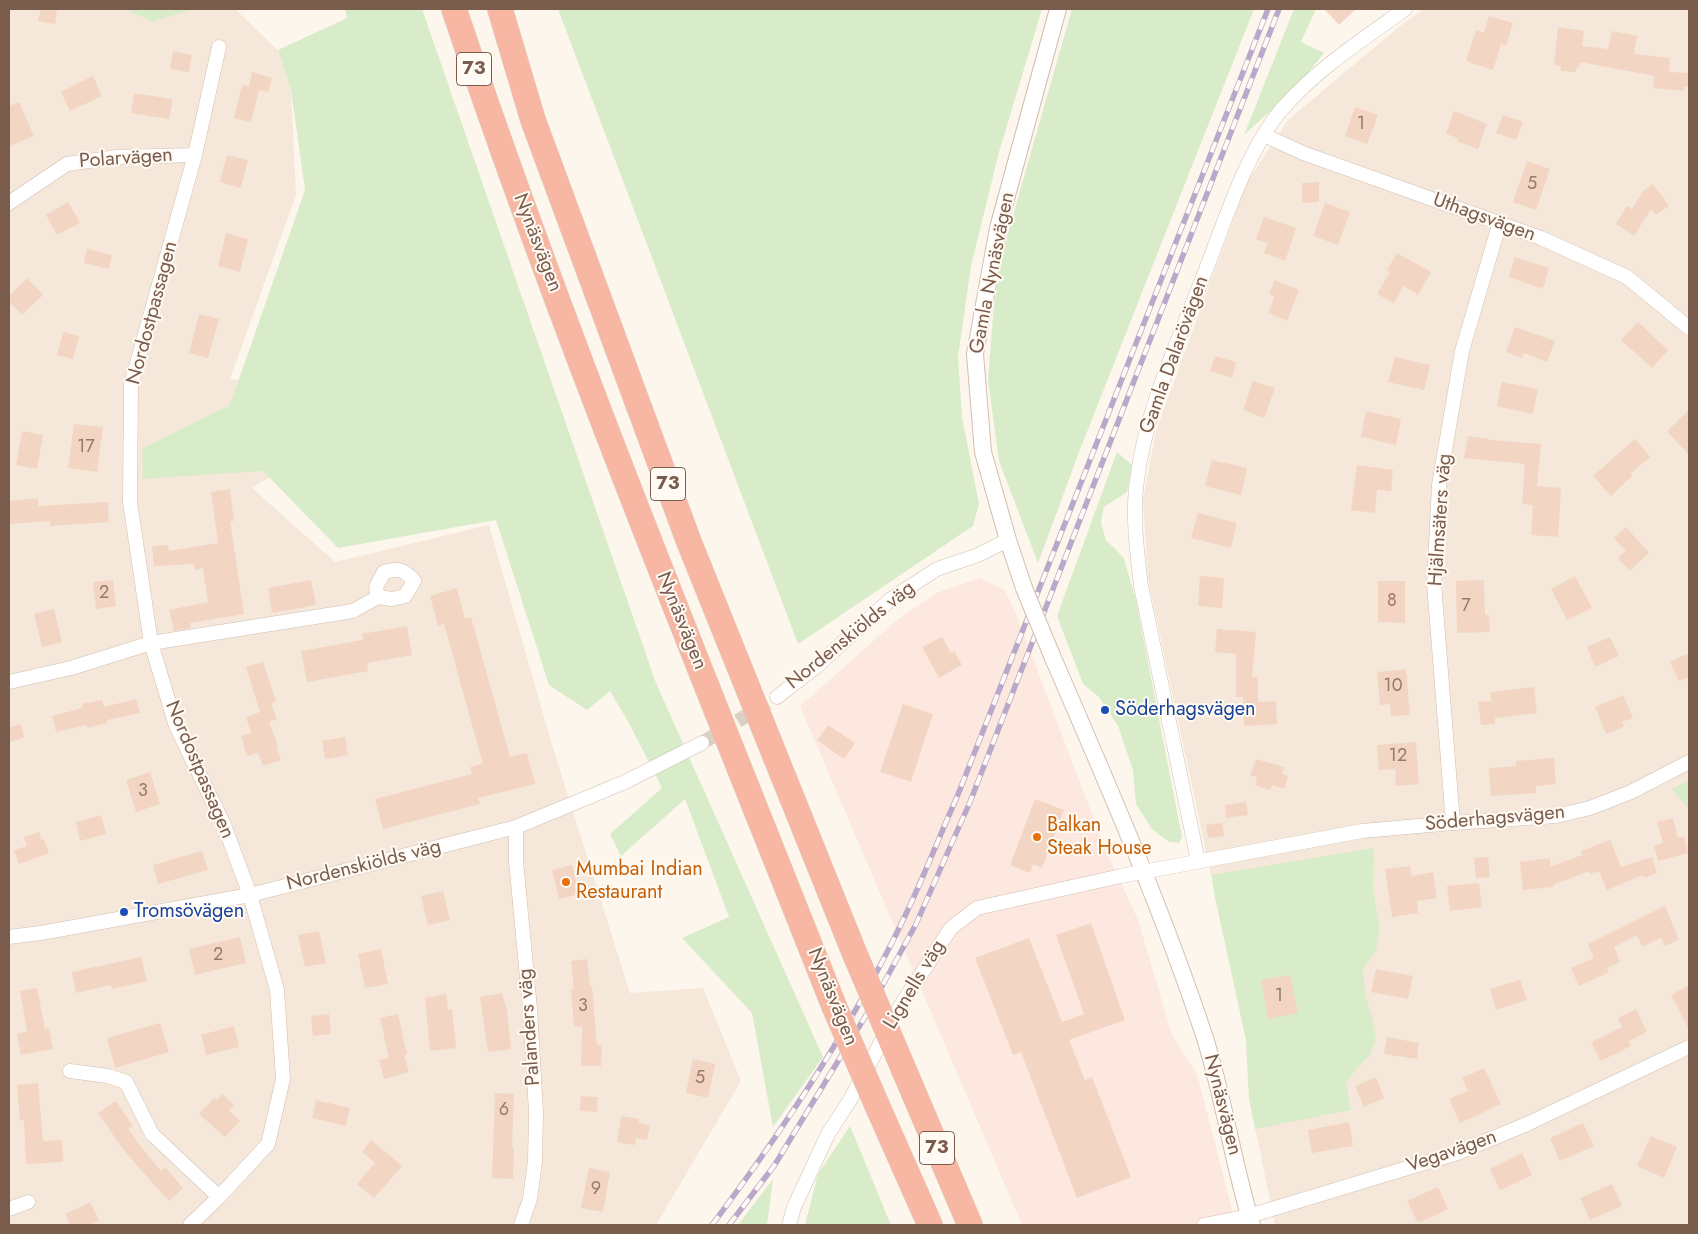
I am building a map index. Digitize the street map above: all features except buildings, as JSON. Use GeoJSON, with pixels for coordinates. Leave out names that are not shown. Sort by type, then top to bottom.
{"type":"FeatureCollection","features":[{"type":"Feature","properties":{"kind":"highway","name":"Nynäsvägen"},"geometry":{"type":"LineString","coordinates":[[454,9],[494,128],[637,511],[834,1006],[930,1225]]}},
{"type":"Feature","properties":{"kind":"highway","name":"Nynäsvägen"},"geometry":{"type":"LineString","coordinates":[[500,9],[533,120],[689,542],[854,952],[970,1225]]}},
{"type":"Feature","properties":{"kind":"street","name":"Gamla Nynäsvägen"},"geometry":{"type":"LineString","coordinates":[[1008,540],[983,452],[975,354],[998,228],[1058,9]]}},
{"type":"Feature","properties":{"kind":"street","name":"Gamla Dalarövägen"},"geometry":{"type":"LineString","coordinates":[[1198,861],[1141,586],[1134,504],[1146,435],[1159,391],[1242,176],[1264,135],[1282,110],[1328,65],[1405,9]]}},
{"type":"Feature","properties":{"kind":"street","name":"Nordostpassagen"},"geometry":{"type":"LineString","coordinates":[[220,47],[195,155],[132,385],[130,502],[151,643],[176,726],[224,825],[250,895]]}},
{"type":"Feature","properties":{"kind":"street","name":"Uthagsvägen"},"geometry":{"type":"LineString","coordinates":[[1264,135],[1303,153],[1500,222],[1627,277],[1689,328]]}},
{"type":"Feature","properties":{"kind":"street","name":"Polarvägen"},"geometry":{"type":"LineString","coordinates":[[9,202],[66,164],[117,157],[195,155]]}},
{"type":"Feature","properties":{"kind":"street","name":"Hjälmsäters väg"},"geometry":{"type":"LineString","coordinates":[[1453,823],[1434,584],[1439,485],[1462,351],[1500,222]]}},
{"type":"Feature","properties":{"kind":"street","name":"Nynäsvägen"},"geometry":{"type":"LineString","coordinates":[[1008,540],[1024,588],[1145,872],[1172,943],[1205,1040],[1250,1220]]}},
{"type":"Feature","properties":{"kind":"street","name":"Nordenskiölds väg"},"geometry":{"type":"LineString","coordinates":[[777,697],[817,666],[890,599],[938,570],[978,555],[1008,540]]}},
{"type":"Feature","properties":{"kind":"street"},"geometry":{"type":"LineString","coordinates":[[9,682],[71,668],[151,643],[353,611],[378,597]]}},
{"type":"Feature","properties":{"kind":"street","name":"Nordenskiölds väg"},"geometry":{"type":"LineString","coordinates":[[9,937],[64,929],[250,895],[516,827],[625,782],[702,743]]}},
{"type":"Feature","properties":{"kind":"street","name":"Söderhagsvägen"},"geometry":{"type":"LineString","coordinates":[[1145,872],[1362,831],[1556,816],[1590,808],[1631,792],[1689,762]]}},
{"type":"Feature","properties":{"kind":"street","name":"Palanders väg"},"geometry":{"type":"LineString","coordinates":[[516,827],[516,861],[530,1008],[536,1112],[530,1200],[521,1225]]}},
{"type":"Feature","properties":{"kind":"street","name":"Lignells väg"},"geometry":{"type":"LineString","coordinates":[[790,1225],[794,1207],[828,1134],[850,1100],[901,1006],[951,928],[978,908],[1145,872]]}},
{"type":"Feature","properties":{"kind":"street"},"geometry":{"type":"LineString","coordinates":[[190,1225],[220,1197],[268,1144],[283,1079],[277,990],[250,895]]}},
{"type":"Feature","properties":{"kind":"street","name":"Vegavägen"},"geometry":{"type":"LineString","coordinates":[[1204,1225],[1250,1220],[1456,1153],[1527,1124],[1689,1047]]}},
{"type":"Feature","properties":{"kind":"street"},"geometry":{"type":"LineString","coordinates":[[70,1071],[108,1076],[126,1082],[152,1134],[220,1197]]}},
{"type":"Feature","properties":{"kind":"street"},"geometry":{"type":"LineString","coordinates":[[9,1209],[28,1202]]}},
{"type":"Feature","properties":{"kind":"shaded area"},"geometry":{"type":"Polygon","coordinates":[[[9,9],[125,9],[152,22],[194,9],[235,9],[278,50],[291,90],[296,195],[230,379],[306,385],[321,447],[252,488],[335,562],[489,525],[553,748],[630,993],[703,988],[741,1081],[656,1225],[9,1225],[9,9]]]}},
{"type":"Feature","properties":{"kind":"shaded area"},"geometry":{"type":"Polygon","coordinates":[[[1423,9],[1689,9],[1689,1225],[1275,1225],[1249,1098],[1246,1040],[1148,579],[1143,500],[1156,431],[1247,182],[1288,120],[1423,9]]]}},
{"type":"Feature","properties":{"kind":"shaded area"},"geometry":{"type":"Polygon","coordinates":[[[980,578],[1005,590],[1016,614],[1103,843],[1138,920],[1172,1035],[1197,1074],[1236,1225],[1022,1225],[800,706],[896,621],[936,593],[980,578]]]}},
{"type":"Feature","properties":{"kind":"green space"},"geometry":{"type":"Polygon","coordinates":[[[125,9],[194,9],[152,22],[125,9]]]}},
{"type":"Feature","properties":{"kind":"green space"},"geometry":{"type":"Polygon","coordinates":[[[345,9],[422,9],[656,683],[823,1057],[773,1127],[752,1013],[682,938],[729,917],[685,799],[621,856],[610,834],[662,788],[630,725],[610,691],[587,710],[549,685],[496,520],[338,548],[263,471],[143,479],[142,449],[230,405],[305,190],[291,90],[278,50],[347,18],[345,9]]]}},
{"type":"Feature","properties":{"kind":"green space"},"geometry":{"type":"Polygon","coordinates":[[[558,9],[1042,9],[999,152],[971,266],[958,357],[962,417],[979,504],[973,526],[798,644],[558,9]]]}},
{"type":"Feature","properties":{"kind":"green space"},"geometry":{"type":"Polygon","coordinates":[[[1072,9],[1254,9],[1081,447],[1038,563],[999,461],[988,380],[994,303],[1005,243],[1072,9]]]}},
{"type":"Feature","properties":{"kind":"green space"},"geometry":{"type":"Polygon","coordinates":[[[1294,9],[1316,9],[1301,42],[1324,53],[1295,89],[1244,135],[1294,9]]]}},
{"type":"Feature","properties":{"kind":"green space"},"geometry":{"type":"Polygon","coordinates":[[[1117,452],[1132,465],[1127,492],[1104,507],[1101,523],[1106,540],[1124,558],[1136,601],[1182,837],[1179,843],[1169,842],[1152,829],[1136,804],[1133,770],[1118,726],[1099,697],[1083,684],[1057,616],[1117,452]]]}},
{"type":"Feature","properties":{"kind":"green space"},"geometry":{"type":"Polygon","coordinates":[[[1689,780],[1689,809],[1672,789],[1689,780]]]}},
{"type":"Feature","properties":{"kind":"green space"},"geometry":{"type":"Polygon","coordinates":[[[1374,848],[1373,890],[1380,928],[1376,951],[1363,968],[1365,994],[1376,1038],[1370,1055],[1346,1083],[1351,1110],[1255,1129],[1249,1098],[1246,1040],[1214,893],[1212,875],[1374,848]]]}},
{"type":"Feature","properties":{"kind":"green space"},"geometry":{"type":"Polygon","coordinates":[[[850,1126],[891,1225],[805,1225],[818,1174],[850,1126]]]}},
{"type":"Feature","properties":{"kind":"green space"},"geometry":{"type":"Polygon","coordinates":[[[773,1179],[767,1225],[738,1225],[773,1179]]]}},
{"type":"Feature","properties":{"kind":"tunnel"},"geometry":{"type":"LineString","coordinates":[[702,743],[777,697]]}},
{"type":"Feature","properties":{"kind":"railway"},"geometry":{"type":"LineString","coordinates":[[712,1225],[765,1152],[816,1076],[884,959],[911,903],[957,797],[1268,9]]}},
{"type":"Feature","properties":{"kind":"railway"},"geometry":{"type":"LineString","coordinates":[[729,1225],[774,1166],[868,1012],[916,924],[970,802],[1279,9]]}},
{"type":"Feature","properties":{"kind":"place","name":"Söderhagsvägen"},"geometry":{"type":"Point","coordinates":[1105,710]}},
{"type":"Feature","properties":{"kind":"place","name":"Balkan Steak House"},"geometry":{"type":"Point","coordinates":[1037,837]}},
{"type":"Feature","properties":{"kind":"place","name":"Mumbai Indian Restaurant"},"geometry":{"type":"Point","coordinates":[566,882]}},
{"type":"Feature","properties":{"kind":"place","name":"Tromsövägen"},"geometry":{"type":"Point","coordinates":[124,912]}}]}
